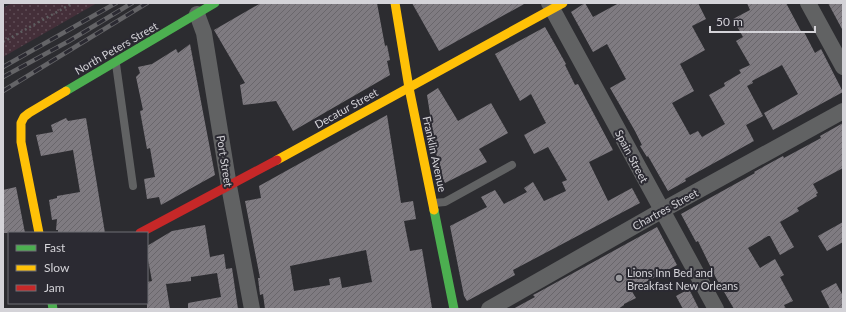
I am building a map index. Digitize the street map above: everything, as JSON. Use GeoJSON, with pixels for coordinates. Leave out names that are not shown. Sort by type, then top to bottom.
{"type":"FeatureCollection","features":[{"type":"Feature","properties":{"kind":"street","name":"North Peters Street"},"geometry":{"type":"LineString","coordinates":[[39,232],[21,142],[21,123],[24,117],[28,113],[215,3]]}},
{"type":"Feature","properties":{"kind":"street","name":"Franklin Avenue"},"geometry":{"type":"LineString","coordinates":[[395,3],[409,88],[454,309]]}},
{"type":"Feature","properties":{"kind":"street"},"geometry":{"type":"LineString","coordinates":[[808,3],[843,67]]}},
{"type":"Feature","properties":{"kind":"street","name":"Decatur Street"},"geometry":{"type":"LineString","coordinates":[[142,232],[230,186],[409,88],[555,5]]}},
{"type":"Feature","properties":{"kind":"street","name":"Spain Street"},"geometry":{"type":"LineString","coordinates":[[555,5],[661,210],[716,309]]}},
{"type":"Feature","properties":{"kind":"street","name":"Port Street"},"geometry":{"type":"LineString","coordinates":[[196,14],[204,33],[252,309]]}},
{"type":"Feature","properties":{"kind":"street","name":"Chartres Street"},"geometry":{"type":"LineString","coordinates":[[489,309],[661,210],[843,110]]}},
{"type":"Feature","properties":{"kind":"lane"},"geometry":{"type":"LineString","coordinates":[[116,62],[133,186]]}},
{"type":"Feature","properties":{"kind":"lane"},"geometry":{"type":"LineString","coordinates":[[433,203],[445,202],[512,166]]}},
{"type":"Feature","properties":{"kind":"path"},"geometry":{"type":"LineString","coordinates":[[3,42],[73,3]]}},
{"type":"Feature","properties":{"kind":"shaded area"},"geometry":{"type":"Polygon","coordinates":[[[12,3],[97,3],[3,57],[3,8],[12,3]]]}},
{"type":"Feature","properties":{"kind":"building"},"geometry":{"type":"Polygon","coordinates":[[[261,3],[377,3],[385,46],[387,45],[390,60],[387,61],[390,75],[293,131],[276,101],[243,105],[240,85],[245,83],[214,30],[261,3]]]}},
{"type":"Feature","properties":{"kind":"building"},"geometry":{"type":"Polygon","coordinates":[[[412,3],[526,3],[439,51],[412,3]]]}},
{"type":"Feature","properties":{"kind":"building"},"geometry":{"type":"Polygon","coordinates":[[[585,3],[593,17],[619,3],[698,3],[706,19],[692,26],[705,50],[680,64],[694,91],[672,103],[690,135],[698,131],[702,137],[725,124],[709,95],[725,86],[724,83],[741,73],[739,70],[750,65],[736,41],[743,37],[733,19],[750,10],[747,3],[786,3],[802,33],[804,32],[815,53],[821,49],[843,92],[773,130],[764,113],[798,94],[782,65],[752,81],[753,83],[747,86],[763,116],[746,125],[754,141],[685,179],[686,181],[668,191],[648,156],[647,157],[640,146],[642,145],[635,131],[610,88],[626,79],[607,44],[593,52],[571,12],[585,3]]]}},
{"type":"Feature","properties":{"kind":"building"},"geometry":{"type":"Polygon","coordinates":[[[828,3],[843,3],[843,31],[828,3]]]}},
{"type":"Feature","properties":{"kind":"building"},"geometry":{"type":"Polygon","coordinates":[[[545,27],[566,64],[565,65],[575,85],[578,84],[613,150],[589,162],[608,201],[632,188],[640,203],[513,270],[515,275],[467,301],[464,296],[450,226],[487,207],[481,197],[495,190],[504,204],[527,192],[524,188],[533,182],[544,201],[566,191],[562,182],[567,180],[548,147],[534,154],[524,135],[546,123],[531,94],[520,101],[495,54],[545,27]]]}},
{"type":"Feature","properties":{"kind":"building"},"geometry":{"type":"Polygon","coordinates":[[[190,44],[215,175],[161,205],[159,197],[147,199],[144,179],[155,177],[150,148],[147,149],[140,111],[143,110],[136,77],[140,73],[138,67],[152,64],[176,49],[178,53],[190,44]]]}},
{"type":"Feature","properties":{"kind":"building"},"geometry":{"type":"Polygon","coordinates":[[[438,88],[458,121],[491,103],[508,133],[479,149],[487,162],[445,183],[439,171],[427,95],[438,88]]]}},
{"type":"Feature","properties":{"kind":"building"},"geometry":{"type":"Polygon","coordinates":[[[387,115],[401,203],[413,201],[416,219],[404,221],[410,251],[422,249],[432,308],[265,309],[263,294],[260,295],[258,278],[260,278],[245,201],[261,198],[259,186],[387,115]],[[366,250],[290,266],[294,291],[330,285],[329,279],[340,277],[342,288],[372,282],[366,250]]]}},
{"type":"Feature","properties":{"kind":"building"},"geometry":{"type":"Polygon","coordinates":[[[66,118],[68,121],[86,118],[105,232],[58,232],[58,230],[56,230],[57,219],[52,220],[49,200],[57,198],[57,196],[80,192],[73,150],[41,156],[36,135],[53,132],[51,125],[66,118]]]}},
{"type":"Feature","properties":{"kind":"building"},"geometry":{"type":"Polygon","coordinates":[[[843,123],[843,168],[813,184],[818,193],[816,194],[817,196],[797,208],[799,211],[780,222],[794,247],[780,255],[770,236],[768,236],[748,248],[760,268],[775,259],[784,275],[780,277],[793,301],[784,305],[786,309],[734,309],[716,278],[698,241],[696,242],[681,214],[783,156],[784,158],[821,138],[820,136],[843,123]]]}},
{"type":"Feature","properties":{"kind":"building"},"geometry":{"type":"Polygon","coordinates":[[[16,187],[25,232],[3,233],[3,190],[16,187]]]}},
{"type":"Feature","properties":{"kind":"building"},"geometry":{"type":"Polygon","coordinates":[[[843,222],[843,242],[827,251],[818,236],[843,222]]]}},
{"type":"Feature","properties":{"kind":"building"},"geometry":{"type":"Polygon","coordinates":[[[205,225],[210,257],[224,254],[226,269],[232,268],[238,309],[188,309],[188,303],[221,297],[217,273],[191,277],[191,281],[166,284],[170,309],[147,309],[148,282],[152,281],[148,259],[148,245],[172,231],[205,225]]]}},
{"type":"Feature","properties":{"kind":"building"},"geometry":{"type":"Polygon","coordinates":[[[657,227],[677,265],[631,290],[636,298],[618,309],[513,309],[535,297],[533,295],[657,227]]]}},
{"type":"Feature","properties":{"kind":"building"},"geometry":{"type":"Polygon","coordinates":[[[836,283],[843,296],[843,309],[830,309],[821,291],[836,283]]]}},
{"type":"Feature","properties":{"kind":"building"},"geometry":{"type":"Polygon","coordinates":[[[689,289],[699,309],[683,309],[676,296],[689,289]]]}},
{"type":"Feature","properties":{"kind":"railway"},"geometry":{"type":"LineString","coordinates":[[3,67],[116,3]]}},
{"type":"Feature","properties":{"kind":"railway"},"geometry":{"type":"LineString","coordinates":[[3,77],[69,41],[132,3]]}},
{"type":"Feature","properties":{"kind":"railway"},"geometry":{"type":"LineString","coordinates":[[3,91],[147,3]]}},
{"type":"Feature","properties":{"kind":"traffic: fast"},"geometry":{"type":"LineString","coordinates":[[66,91],[215,3]]}},
{"type":"Feature","properties":{"kind":"traffic: fast"},"geometry":{"type":"LineString","coordinates":[[434,210],[454,309]]}},
{"type":"Feature","properties":{"kind":"traffic: fast"},"geometry":{"type":"LineString","coordinates":[[52,304],[53,309]]}},
{"type":"Feature","properties":{"kind":"traffic: slow"},"geometry":{"type":"LineString","coordinates":[[395,3],[409,88],[434,210]]}},
{"type":"Feature","properties":{"kind":"traffic: slow"},"geometry":{"type":"LineString","coordinates":[[277,160],[563,3]]}},
{"type":"Feature","properties":{"kind":"traffic: slow"},"geometry":{"type":"LineString","coordinates":[[39,232],[21,142],[21,123],[24,117],[29,113],[66,91]]}},
{"type":"Feature","properties":{"kind":"traffic: jam"},"geometry":{"type":"LineString","coordinates":[[142,232],[277,160]]}},
{"type":"Feature","properties":{"kind":"place","name":"Lions Inn Bed and Breakfast New Orleans"},"geometry":{"type":"Point","coordinates":[619,278]}}]}
